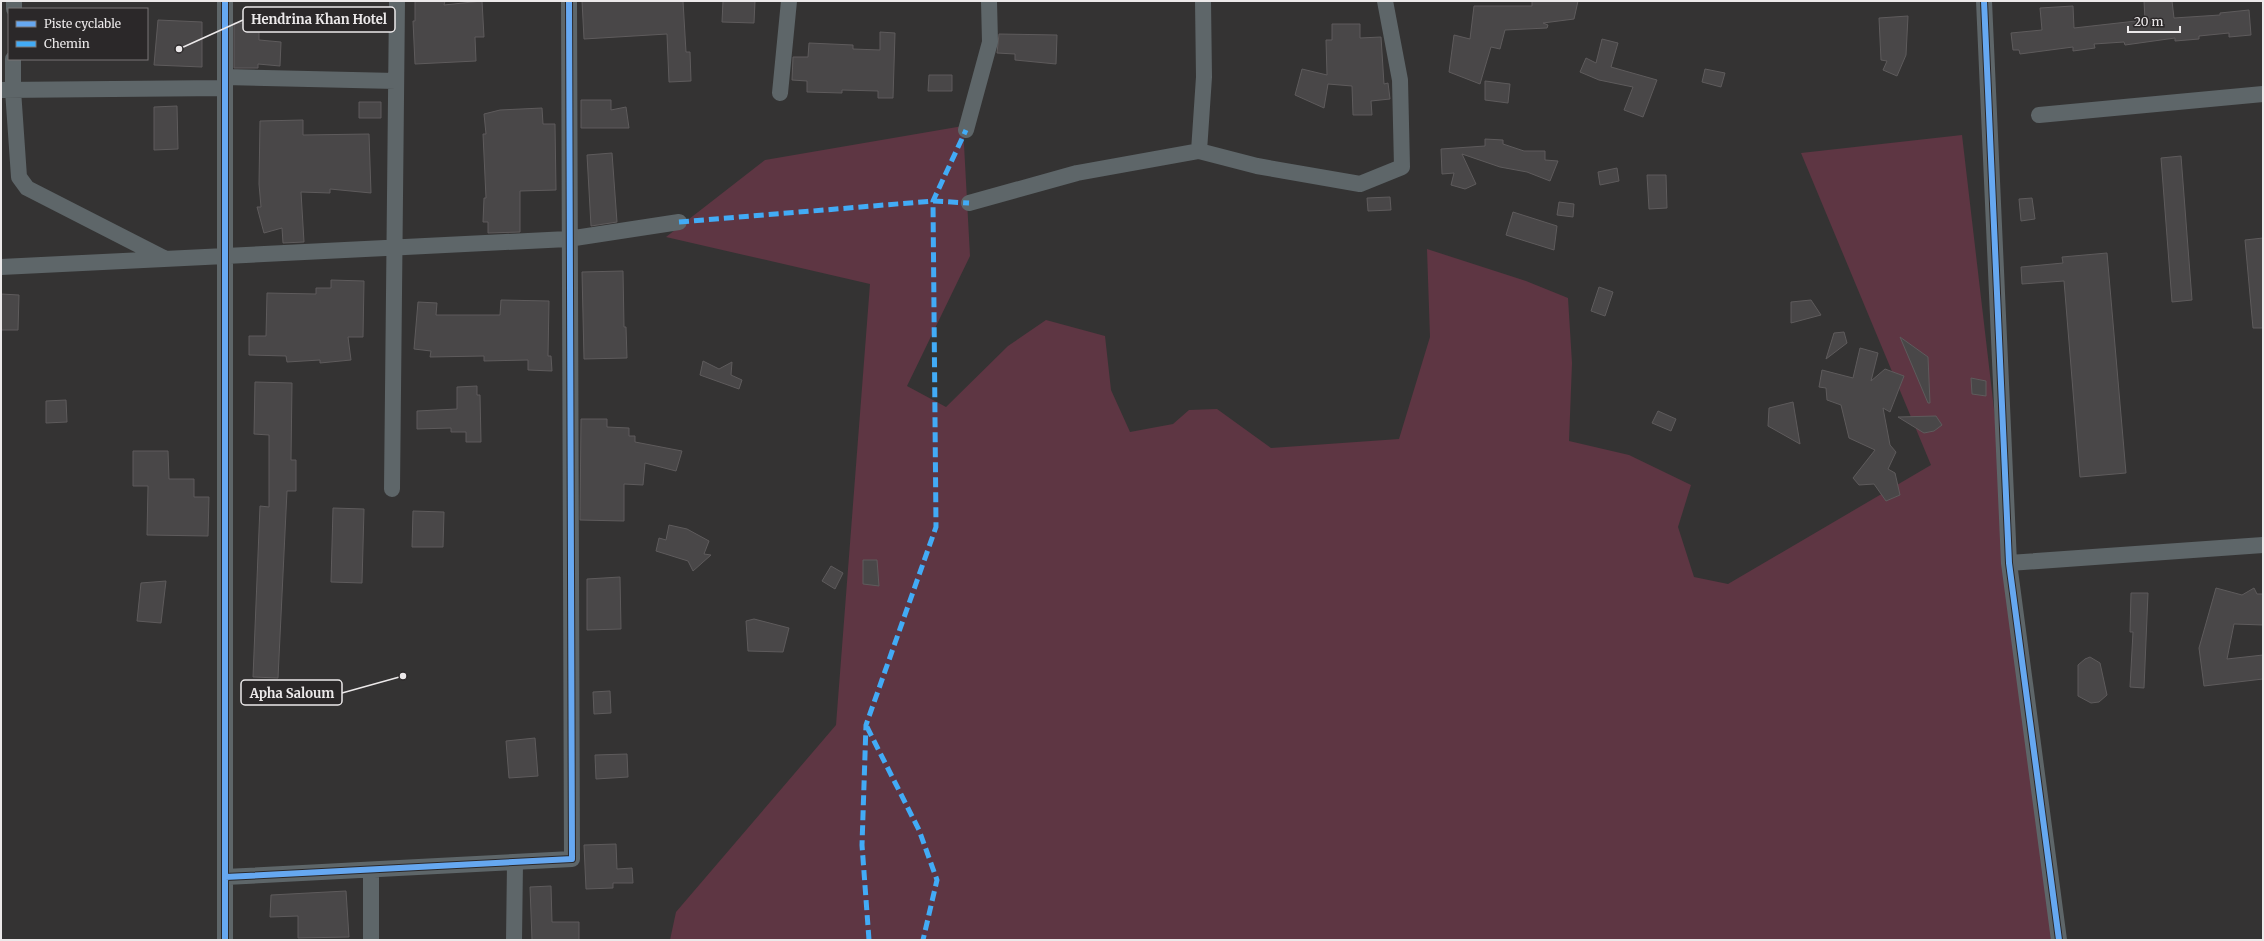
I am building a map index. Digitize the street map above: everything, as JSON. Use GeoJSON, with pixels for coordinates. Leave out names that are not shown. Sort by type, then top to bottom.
{"type":"FeatureCollection","features":[{"type":"Feature","properties":{"kind":"street"},"geometry":{"type":"LineString","coordinates":[[225,1],[225,940]]}},
{"type":"Feature","properties":{"kind":"street"},"geometry":{"type":"LineString","coordinates":[[392,489],[393,248],[397,1]]}},
{"type":"Feature","properties":{"kind":"street"},"geometry":{"type":"LineString","coordinates":[[225,877],[572,859],[568,239],[569,1]]}},
{"type":"Feature","properties":{"kind":"street"},"geometry":{"type":"LineString","coordinates":[[780,93],[789,1]]}},
{"type":"Feature","properties":{"kind":"street"},"geometry":{"type":"LineString","coordinates":[[966,130],[990,42],[989,1]]}},
{"type":"Feature","properties":{"kind":"street"},"geometry":{"type":"LineString","coordinates":[[1199,151],[1204,77],[1203,1]]}},
{"type":"Feature","properties":{"kind":"street"},"geometry":{"type":"LineString","coordinates":[[968,203],[1077,173],[1199,151],[1257,166],[1360,184],[1402,167],[1400,80],[1385,1]]}},
{"type":"Feature","properties":{"kind":"street"},"geometry":{"type":"LineString","coordinates":[[1984,1],[2009,563],[2059,940]]}},
{"type":"Feature","properties":{"kind":"street"},"geometry":{"type":"LineString","coordinates":[[13,60],[5,93],[19,177],[22,184],[26,188],[167,259]]}},
{"type":"Feature","properties":{"kind":"street"},"geometry":{"type":"LineString","coordinates":[[5,93],[225,82],[396,81]]}},
{"type":"Feature","properties":{"kind":"street"},"geometry":{"type":"LineString","coordinates":[[2039,115],[2263,94]]}},
{"type":"Feature","properties":{"kind":"street"},"geometry":{"type":"LineString","coordinates":[[1,267],[568,239],[679,222]]}},
{"type":"Feature","properties":{"kind":"street"},"geometry":{"type":"LineString","coordinates":[[2009,563],[2263,545]]}},
{"type":"Feature","properties":{"kind":"street"},"geometry":{"type":"LineString","coordinates":[[514,940],[515,863]]}},
{"type":"Feature","properties":{"kind":"street"},"geometry":{"type":"LineString","coordinates":[[370,940],[371,870]]}},
{"type":"Feature","properties":{"kind":"shaded area"},"geometry":{"type":"Polygon","coordinates":[[[963,126],[970,256],[907,386],[946,407],[1008,346],[1046,320],[1105,336],[1111,390],[1130,432],[1173,424],[1189,410],[1217,409],[1271,448],[1399,439],[1430,337],[1427,249],[1526,281],[1568,298],[1572,363],[1569,441],[1629,455],[1691,485],[1678,527],[1694,577],[1728,584],[1931,465],[1801,153],[1962,135],[2056,940],[670,940],[676,912],[836,725],[870,284],[666,237],[765,160],[963,126]]]}},
{"type":"Feature","properties":{"kind":"building"},"geometry":{"type":"Polygon","coordinates":[[[415,1],[445,1],[444,5],[482,1],[484,37],[475,37],[476,61],[415,64],[413,21],[415,21],[415,1]]]}},
{"type":"Feature","properties":{"kind":"building"},"geometry":{"type":"Polygon","coordinates":[[[582,1],[683,1],[686,52],[690,52],[691,81],[669,82],[667,34],[584,39],[582,1]]]}},
{"type":"Feature","properties":{"kind":"building"},"geometry":{"type":"Polygon","coordinates":[[[723,1],[755,1],[754,23],[722,22],[723,1]]]}},
{"type":"Feature","properties":{"kind":"building"},"geometry":{"type":"Polygon","coordinates":[[[1532,1],[1578,1],[1574,19],[1543,23],[1548,25],[1547,28],[1505,30],[1500,49],[1491,47],[1480,84],[1449,72],[1454,35],[1470,39],[1474,6],[1532,6],[1532,1]]]}},
{"type":"Feature","properties":{"kind":"building"},"geometry":{"type":"Polygon","coordinates":[[[2144,1],[2172,1],[2174,18],[2220,15],[2220,13],[2249,10],[2251,35],[2229,37],[2229,33],[2199,36],[2199,39],[2175,41],[2175,38],[2125,45],[2124,42],[2094,44],[2095,48],[2073,51],[2073,47],[2020,54],[2019,50],[2013,50],[2011,33],[2042,30],[2040,8],[2073,6],[2074,28],[2145,20],[2144,1]]]}},
{"type":"Feature","properties":{"kind":"building"},"geometry":{"type":"Polygon","coordinates":[[[1908,16],[1906,55],[1897,76],[1883,70],[1887,61],[1881,60],[1879,18],[1908,16]]]}},
{"type":"Feature","properties":{"kind":"building"},"geometry":{"type":"Polygon","coordinates":[[[158,20],[202,22],[202,67],[154,65],[158,20]]]}},
{"type":"Feature","properties":{"kind":"building"},"geometry":{"type":"Polygon","coordinates":[[[234,23],[259,23],[259,40],[281,42],[280,66],[258,64],[258,68],[234,68],[234,23]]]}},
{"type":"Feature","properties":{"kind":"building"},"geometry":{"type":"Polygon","coordinates":[[[1332,24],[1360,24],[1360,38],[1381,37],[1384,84],[1388,83],[1390,99],[1371,101],[1372,115],[1353,115],[1352,86],[1328,84],[1324,108],[1295,95],[1302,69],[1327,75],[1326,40],[1332,40],[1332,24]]]}},
{"type":"Feature","properties":{"kind":"building"},"geometry":{"type":"Polygon","coordinates":[[[880,32],[895,33],[893,98],[878,98],[878,91],[842,90],[842,93],[807,92],[807,81],[792,80],[793,57],[808,57],[809,43],[853,45],[853,49],[880,50],[880,32]]]}},
{"type":"Feature","properties":{"kind":"building"},"geometry":{"type":"Polygon","coordinates":[[[999,34],[1057,35],[1056,64],[1015,60],[1015,54],[997,53],[999,34]]]}},
{"type":"Feature","properties":{"kind":"building"},"geometry":{"type":"Polygon","coordinates":[[[1602,39],[1618,43],[1611,67],[1657,80],[1643,117],[1624,110],[1633,87],[1599,80],[1580,72],[1586,58],[1596,63],[1602,39]]]}},
{"type":"Feature","properties":{"kind":"building"},"geometry":{"type":"Polygon","coordinates":[[[1705,69],[1725,73],[1721,87],[1702,82],[1705,69]]]}},
{"type":"Feature","properties":{"kind":"building"},"geometry":{"type":"Polygon","coordinates":[[[929,75],[952,75],[952,91],[928,91],[929,75]]]}},
{"type":"Feature","properties":{"kind":"building"},"geometry":{"type":"Polygon","coordinates":[[[1485,81],[1510,84],[1508,103],[1485,100],[1485,81]]]}},
{"type":"Feature","properties":{"kind":"building"},"geometry":{"type":"Polygon","coordinates":[[[581,100],[611,100],[611,110],[626,107],[629,128],[581,128],[581,100]]]}},
{"type":"Feature","properties":{"kind":"building"},"geometry":{"type":"Polygon","coordinates":[[[359,102],[381,102],[381,118],[359,118],[359,102]]]}},
{"type":"Feature","properties":{"kind":"building"},"geometry":{"type":"Polygon","coordinates":[[[177,106],[178,149],[154,150],[154,107],[177,106]]]}},
{"type":"Feature","properties":{"kind":"building"},"geometry":{"type":"Polygon","coordinates":[[[542,108],[543,124],[555,124],[556,190],[520,191],[520,232],[488,233],[488,222],[483,222],[484,198],[486,198],[483,134],[486,134],[484,114],[500,110],[542,108]]]}},
{"type":"Feature","properties":{"kind":"building"},"geometry":{"type":"Polygon","coordinates":[[[303,120],[303,135],[369,134],[371,193],[330,189],[330,193],[301,192],[304,242],[283,243],[282,228],[264,233],[257,207],[261,207],[259,184],[260,121],[303,120]]]}},
{"type":"Feature","properties":{"kind":"building"},"geometry":{"type":"Polygon","coordinates":[[[1485,139],[1503,140],[1503,144],[1524,151],[1545,151],[1545,160],[1558,161],[1550,181],[1527,172],[1500,167],[1462,154],[1476,184],[1465,189],[1451,185],[1454,173],[1442,174],[1441,149],[1485,146],[1485,139]]]}},
{"type":"Feature","properties":{"kind":"building"},"geometry":{"type":"Polygon","coordinates":[[[612,153],[617,222],[591,226],[587,155],[612,153]]]}},
{"type":"Feature","properties":{"kind":"building"},"geometry":{"type":"Polygon","coordinates":[[[2181,156],[2192,300],[2172,302],[2161,158],[2181,156]]]}},
{"type":"Feature","properties":{"kind":"building"},"geometry":{"type":"Polygon","coordinates":[[[1617,168],[1619,181],[1600,185],[1598,172],[1617,168]]]}},
{"type":"Feature","properties":{"kind":"building"},"geometry":{"type":"Polygon","coordinates":[[[1647,175],[1666,175],[1667,208],[1649,209],[1647,175]]]}},
{"type":"Feature","properties":{"kind":"building"},"geometry":{"type":"Polygon","coordinates":[[[1390,197],[1391,210],[1368,211],[1367,198],[1390,197]]]}},
{"type":"Feature","properties":{"kind":"building"},"geometry":{"type":"Polygon","coordinates":[[[2032,198],[2035,219],[2021,221],[2019,199],[2032,198]]]}},
{"type":"Feature","properties":{"kind":"building"},"geometry":{"type":"Polygon","coordinates":[[[1559,202],[1574,204],[1573,217],[1557,215],[1559,202]]]}},
{"type":"Feature","properties":{"kind":"building"},"geometry":{"type":"Polygon","coordinates":[[[1513,212],[1557,226],[1554,250],[1506,235],[1513,212]]]}},
{"type":"Feature","properties":{"kind":"building"},"geometry":{"type":"Polygon","coordinates":[[[2263,238],[2263,328],[2253,328],[2245,240],[2263,238]]]}},
{"type":"Feature","properties":{"kind":"building"},"geometry":{"type":"Polygon","coordinates":[[[2107,253],[2126,473],[2080,477],[2064,281],[2022,284],[2021,267],[2063,263],[2062,257],[2107,253]]]}},
{"type":"Feature","properties":{"kind":"building"},"geometry":{"type":"Polygon","coordinates":[[[623,271],[624,327],[626,327],[627,358],[584,359],[582,272],[623,271]]]}},
{"type":"Feature","properties":{"kind":"building"},"geometry":{"type":"Polygon","coordinates":[[[331,280],[364,281],[363,337],[348,337],[351,360],[320,363],[320,360],[287,362],[286,356],[249,355],[249,336],[266,336],[267,293],[316,294],[316,288],[331,288],[331,280]]]}},
{"type":"Feature","properties":{"kind":"building"},"geometry":{"type":"Polygon","coordinates":[[[1599,287],[1613,292],[1605,316],[1591,311],[1599,287]]]}},
{"type":"Feature","properties":{"kind":"building"},"geometry":{"type":"Polygon","coordinates":[[[1,294],[19,295],[18,330],[1,330],[1,294]]]}},
{"type":"Feature","properties":{"kind":"building"},"geometry":{"type":"Polygon","coordinates":[[[501,300],[549,301],[548,356],[551,356],[552,371],[528,370],[528,360],[484,361],[484,356],[430,357],[431,351],[414,349],[418,302],[437,303],[436,315],[500,315],[501,300]]]}},
{"type":"Feature","properties":{"kind":"building"},"geometry":{"type":"Polygon","coordinates":[[[1811,300],[1821,315],[1791,323],[1791,302],[1811,300]]]}},
{"type":"Feature","properties":{"kind":"building"},"geometry":{"type":"Polygon","coordinates":[[[1844,332],[1847,343],[1826,359],[1834,333],[1844,332]]]}},
{"type":"Feature","properties":{"kind":"building"},"geometry":{"type":"Polygon","coordinates":[[[1900,337],[1928,357],[1930,403],[1928,403],[1900,337]]]}},
{"type":"Feature","properties":{"kind":"building"},"geometry":{"type":"Polygon","coordinates":[[[1860,348],[1878,353],[1871,381],[1885,369],[1904,376],[1890,412],[1883,408],[1890,445],[1896,452],[1888,469],[1895,473],[1900,495],[1886,501],[1874,484],[1859,485],[1853,478],[1875,450],[1849,438],[1841,405],[1827,400],[1826,388],[1819,387],[1822,370],[1853,378],[1860,348]]]}},
{"type":"Feature","properties":{"kind":"building"},"geometry":{"type":"Polygon","coordinates":[[[703,361],[719,369],[732,362],[731,375],[742,380],[739,389],[700,375],[703,361]]]}},
{"type":"Feature","properties":{"kind":"building"},"geometry":{"type":"Polygon","coordinates":[[[1971,378],[1986,381],[1986,396],[1972,394],[1971,378]]]}},
{"type":"Feature","properties":{"kind":"building"},"geometry":{"type":"Polygon","coordinates":[[[255,382],[292,383],[291,460],[296,460],[296,491],[287,491],[278,678],[253,677],[260,506],[269,507],[269,435],[254,434],[255,382]]]}},
{"type":"Feature","properties":{"kind":"building"},"geometry":{"type":"Polygon","coordinates":[[[477,386],[477,395],[480,395],[481,442],[466,442],[466,432],[451,432],[451,428],[417,429],[417,411],[457,409],[457,387],[477,386]]]}},
{"type":"Feature","properties":{"kind":"building"},"geometry":{"type":"Polygon","coordinates":[[[66,400],[67,422],[46,423],[46,401],[66,400]]]}},
{"type":"Feature","properties":{"kind":"building"},"geometry":{"type":"Polygon","coordinates":[[[1793,402],[1800,444],[1768,426],[1769,408],[1793,402]]]}},
{"type":"Feature","properties":{"kind":"building"},"geometry":{"type":"Polygon","coordinates":[[[1658,411],[1676,419],[1671,431],[1652,423],[1658,411]]]}},
{"type":"Feature","properties":{"kind":"building"},"geometry":{"type":"Polygon","coordinates":[[[1936,416],[1942,425],[1934,431],[1924,433],[1898,417],[1936,416]]]}},
{"type":"Feature","properties":{"kind":"building"},"geometry":{"type":"Polygon","coordinates":[[[581,419],[607,419],[607,427],[629,428],[629,436],[635,436],[635,442],[682,451],[676,471],[645,463],[643,485],[624,484],[624,521],[580,520],[581,419]]]}},
{"type":"Feature","properties":{"kind":"building"},"geometry":{"type":"Polygon","coordinates":[[[133,451],[168,451],[169,479],[194,479],[194,497],[209,497],[208,536],[147,535],[148,486],[133,486],[133,451]]]}},
{"type":"Feature","properties":{"kind":"building"},"geometry":{"type":"Polygon","coordinates":[[[333,508],[364,509],[362,583],[331,582],[333,508]]]}},
{"type":"Feature","properties":{"kind":"building"},"geometry":{"type":"Polygon","coordinates":[[[413,511],[444,512],[443,547],[412,547],[413,511]]]}},
{"type":"Feature","properties":{"kind":"building"},"geometry":{"type":"Polygon","coordinates":[[[669,525],[687,529],[709,541],[704,554],[711,555],[693,571],[688,561],[656,551],[659,538],[666,540],[669,525]]]}},
{"type":"Feature","properties":{"kind":"building"},"geometry":{"type":"Polygon","coordinates":[[[863,560],[877,560],[879,586],[863,584],[863,560]]]}},
{"type":"Feature","properties":{"kind":"building"},"geometry":{"type":"Polygon","coordinates":[[[831,566],[843,573],[835,589],[822,581],[831,566]]]}},
{"type":"Feature","properties":{"kind":"building"},"geometry":{"type":"Polygon","coordinates":[[[620,577],[621,629],[587,630],[587,579],[620,577]]]}},
{"type":"Feature","properties":{"kind":"building"},"geometry":{"type":"Polygon","coordinates":[[[166,581],[161,623],[137,621],[141,583],[166,581]]]}},
{"type":"Feature","properties":{"kind":"building"},"geometry":{"type":"Polygon","coordinates":[[[2216,588],[2242,595],[2254,588],[2257,594],[2263,594],[2263,625],[2234,624],[2227,659],[2263,655],[2263,679],[2204,686],[2199,648],[2216,588]]]}},
{"type":"Feature","properties":{"kind":"building"},"geometry":{"type":"Polygon","coordinates":[[[2131,593],[2148,593],[2144,688],[2130,687],[2133,632],[2130,632],[2131,593]]]}},
{"type":"Feature","properties":{"kind":"building"},"geometry":{"type":"Polygon","coordinates":[[[754,619],[789,628],[783,652],[748,651],[746,621],[754,619]]]}},
{"type":"Feature","properties":{"kind":"building"},"geometry":{"type":"Polygon","coordinates":[[[2090,657],[2100,663],[2107,695],[2099,702],[2091,703],[2078,696],[2078,665],[2090,657]]]}},
{"type":"Feature","properties":{"kind":"building"},"geometry":{"type":"Polygon","coordinates":[[[610,691],[611,713],[594,714],[593,692],[610,691]]]}},
{"type":"Feature","properties":{"kind":"building"},"geometry":{"type":"Polygon","coordinates":[[[535,738],[538,776],[509,778],[506,741],[535,738]]]}},
{"type":"Feature","properties":{"kind":"building"},"geometry":{"type":"Polygon","coordinates":[[[627,754],[628,777],[596,779],[595,755],[627,754]]]}},
{"type":"Feature","properties":{"kind":"building"},"geometry":{"type":"Polygon","coordinates":[[[616,844],[617,869],[632,868],[633,883],[613,883],[613,888],[586,889],[584,845],[616,844]]]}},
{"type":"Feature","properties":{"kind":"building"},"geometry":{"type":"Polygon","coordinates":[[[551,886],[552,922],[579,922],[579,940],[532,940],[530,887],[551,886]]]}},
{"type":"Feature","properties":{"kind":"building"},"geometry":{"type":"Polygon","coordinates":[[[346,891],[349,937],[298,938],[298,916],[270,917],[271,895],[346,891]]]}},
{"type":"Feature","properties":{"kind":"marked path"},"geometry":{"type":"LineString","coordinates":[[869,940],[862,845],[866,725],[936,527],[933,201],[966,130]]}},
{"type":"Feature","properties":{"kind":"marked path"},"geometry":{"type":"LineString","coordinates":[[679,222],[933,201],[969,203]]}},
{"type":"Feature","properties":{"kind":"marked path"},"geometry":{"type":"LineString","coordinates":[[867,727],[919,830],[937,880],[923,940]]}},
{"type":"Feature","properties":{"kind":"cycle path"},"geometry":{"type":"LineString","coordinates":[[225,1],[225,940]]}},
{"type":"Feature","properties":{"kind":"cycle path"},"geometry":{"type":"LineString","coordinates":[[225,877],[572,859],[569,1]]}},
{"type":"Feature","properties":{"kind":"cycle path"},"geometry":{"type":"LineString","coordinates":[[1984,1],[2009,563],[2059,940]]}},
{"type":"Feature","properties":{"kind":"place","name":"Hendrina Khan Hotel"},"geometry":{"type":"Point","coordinates":[179,49]}},
{"type":"Feature","properties":{"kind":"place","name":"Apha Saloum"},"geometry":{"type":"Point","coordinates":[403,676]}}]}
